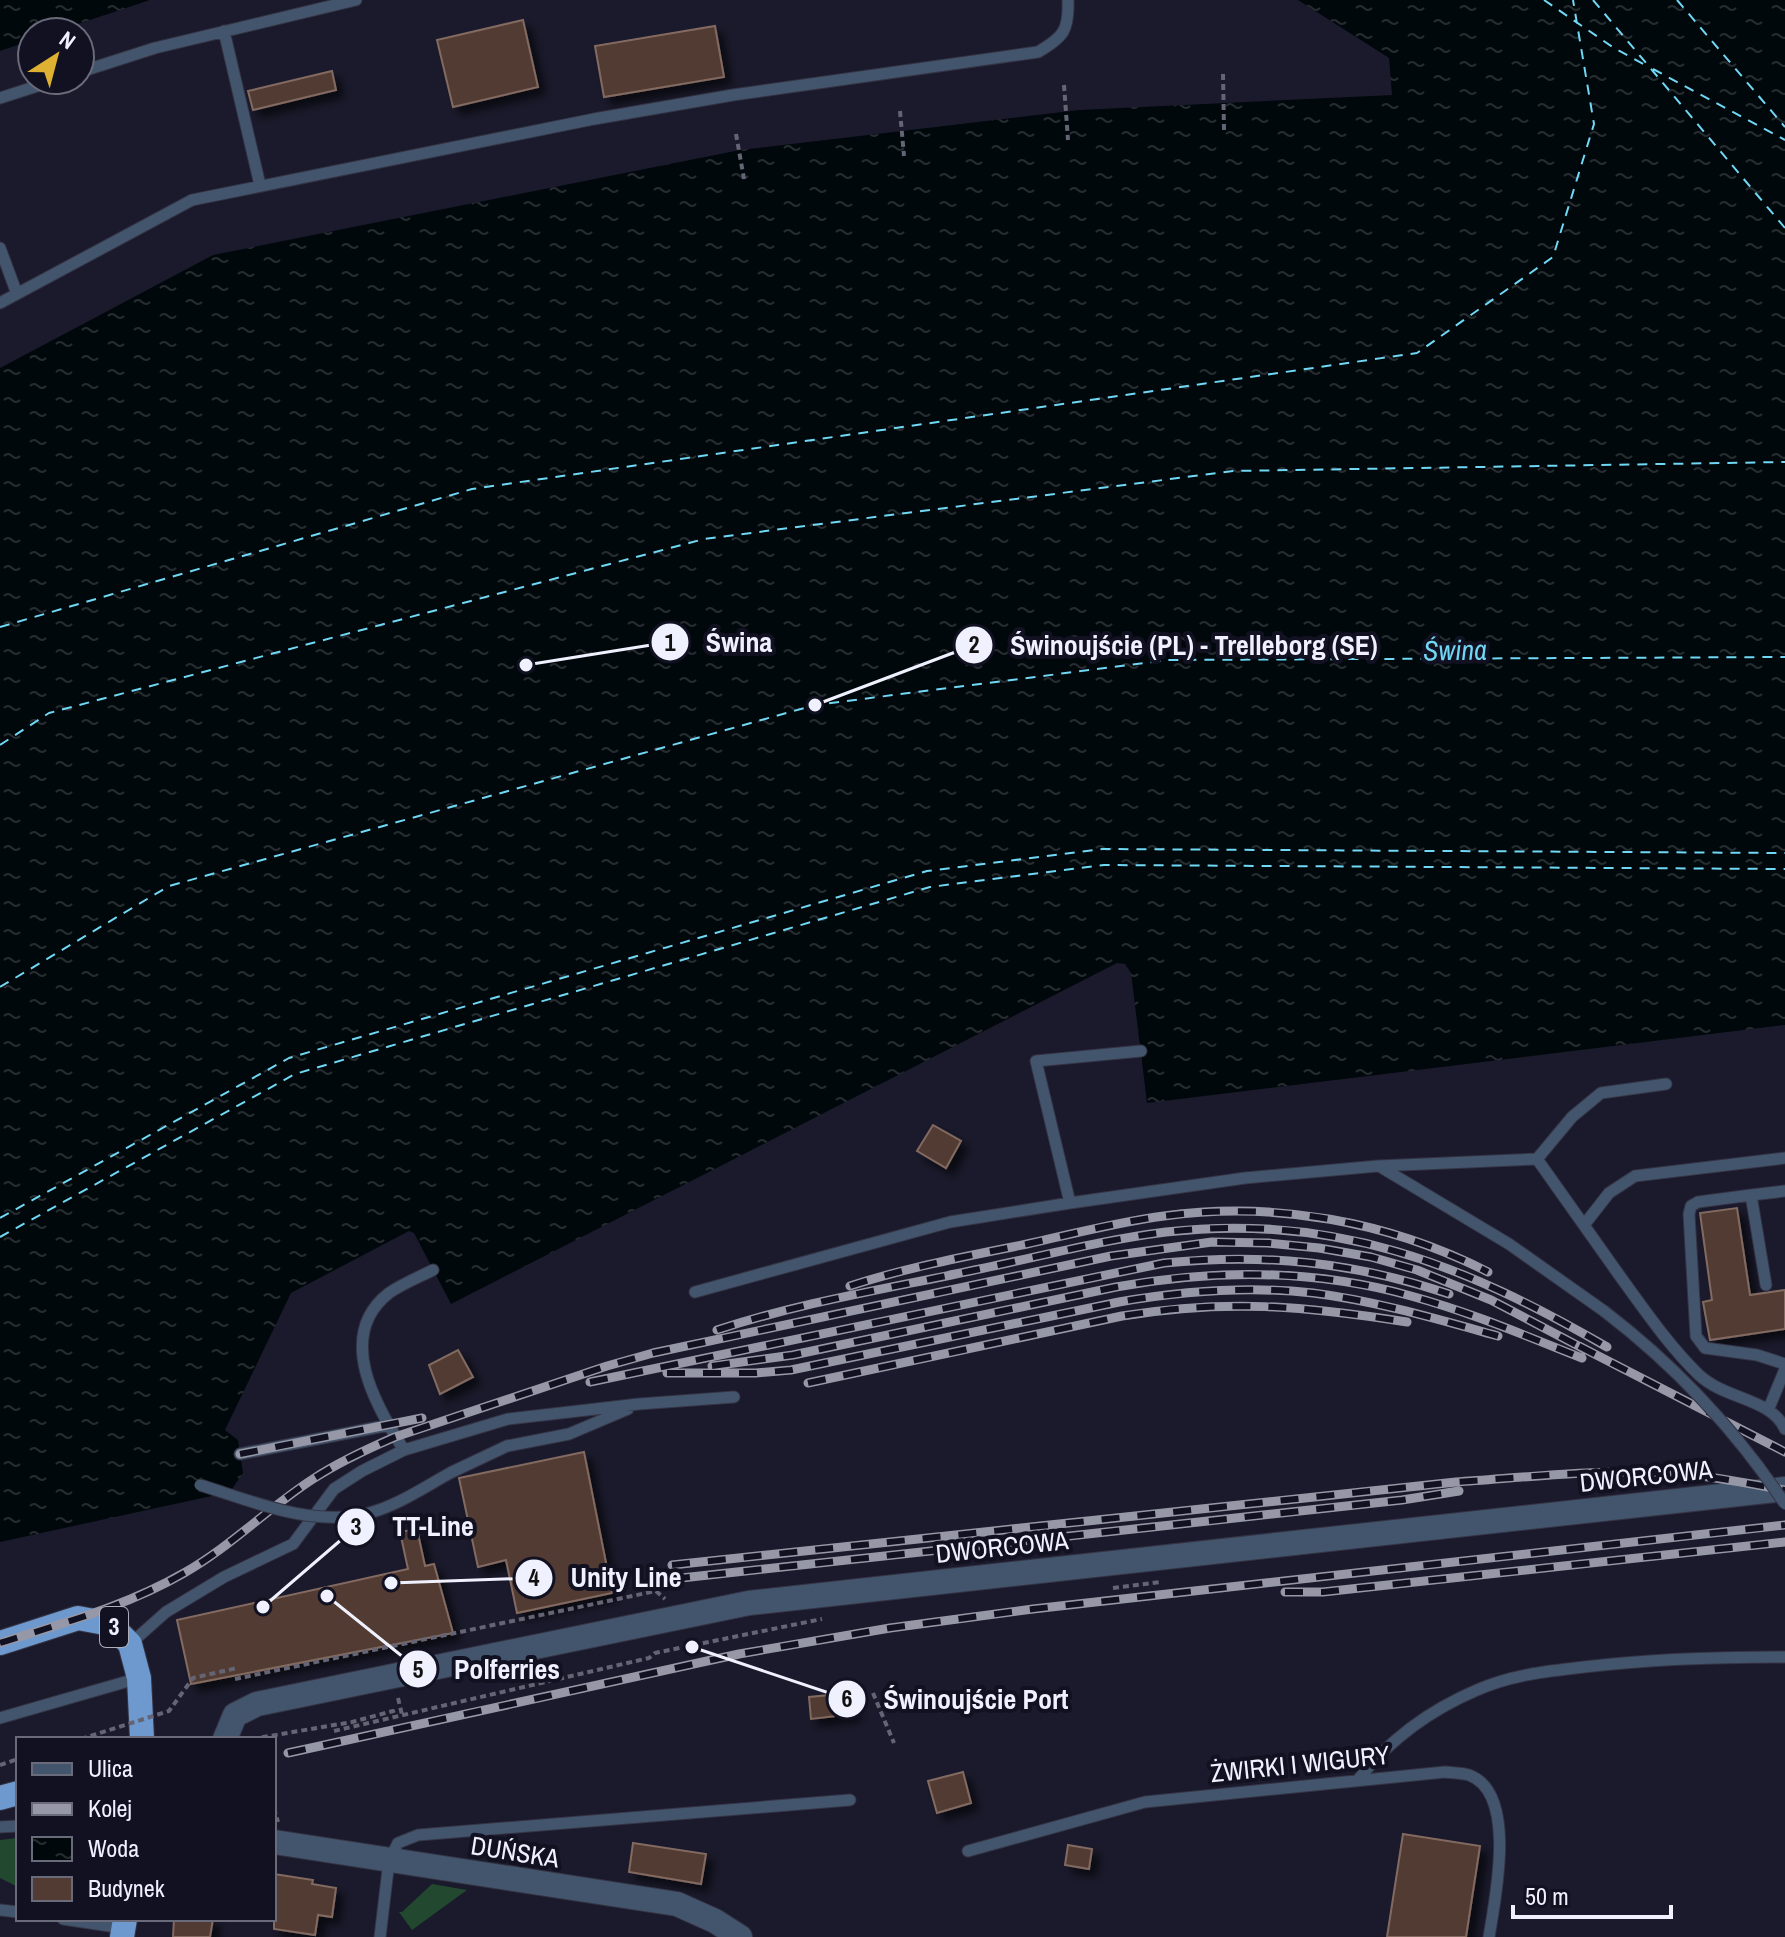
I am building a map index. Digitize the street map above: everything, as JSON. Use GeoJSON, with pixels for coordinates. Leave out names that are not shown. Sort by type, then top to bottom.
{"type":"FeatureCollection","features":[{"type":"Feature","properties":{"kind":"highway","name":"3"},"geometry":{"type":"LineString","coordinates":[[0,1643],[78,1618],[110,1624],[130,1644],[139,1678],[142,1737]]}},
{"type":"Feature","properties":{"kind":"street","name":"DWORCOWA"},"geometry":{"type":"LineString","coordinates":[[226,1737],[235,1715],[257,1704],[749,1603],[1785,1489]]}},
{"type":"Feature","properties":{"kind":"street","name":"DUŃSKA"},"geometry":{"type":"LineString","coordinates":[[276,1842],[677,1904],[715,1921],[740,1937]]}},
{"type":"Feature","properties":{"kind":"lane"},"geometry":{"type":"LineString","coordinates":[[96,67],[155,48],[356,0]]}},
{"type":"Feature","properties":{"kind":"lane"},"geometry":{"type":"LineString","coordinates":[[0,303],[192,200],[594,119],[733,95],[1038,52],[1060,40],[1068,20],[1068,0]]}},
{"type":"Feature","properties":{"kind":"lane"},"geometry":{"type":"LineString","coordinates":[[224,31],[260,185]]}},
{"type":"Feature","properties":{"kind":"lane"},"geometry":{"type":"LineString","coordinates":[[0,248],[17,294]]}},
{"type":"Feature","properties":{"kind":"lane"},"geometry":{"type":"LineString","coordinates":[[1070,1203],[1036,1061],[1141,1051]]}},
{"type":"Feature","properties":{"kind":"lane"},"geometry":{"type":"LineString","coordinates":[[695,1292],[950,1222],[1070,1203],[1245,1178],[1378,1166],[1537,1159],[1572,1117],[1601,1093],[1666,1084]]}},
{"type":"Feature","properties":{"kind":"lane"},"geometry":{"type":"LineString","coordinates":[[1584,1225],[1609,1193],[1635,1176],[1785,1158]]}},
{"type":"Feature","properties":{"kind":"lane"},"geometry":{"type":"LineString","coordinates":[[1537,1159],[1649,1318],[1700,1376],[1724,1393],[1769,1408],[1781,1419],[1785,1429]]}},
{"type":"Feature","properties":{"kind":"lane"},"geometry":{"type":"LineString","coordinates":[[1378,1166],[1509,1244],[1604,1311],[1661,1358],[1712,1409],[1785,1504]]}},
{"type":"Feature","properties":{"kind":"lane"},"geometry":{"type":"LineString","coordinates":[[1769,1408],[1785,1366],[1757,1355],[1705,1348],[1696,1336],[1689,1214],[1691,1206],[1698,1202],[1785,1191]]}},
{"type":"Feature","properties":{"kind":"lane"},"geometry":{"type":"LineString","coordinates":[[1751,1195],[1766,1285]]}},
{"type":"Feature","properties":{"kind":"lane"},"geometry":{"type":"LineString","coordinates":[[404,1450],[369,1381],[360,1350],[366,1321],[388,1294],[433,1270]]}},
{"type":"Feature","properties":{"kind":"lane"},"geometry":{"type":"LineString","coordinates":[[130,1644],[166,1612],[224,1577],[293,1544],[334,1489],[404,1450],[508,1419],[734,1397]]}},
{"type":"Feature","properties":{"kind":"lane"},"geometry":{"type":"LineString","coordinates":[[200,1485],[291,1513],[338,1516],[368,1513],[403,1499],[507,1446],[585,1429],[639,1404]]}},
{"type":"Feature","properties":{"kind":"lane"},"geometry":{"type":"LineString","coordinates":[[240,1454],[389,1425]]}},
{"type":"Feature","properties":{"kind":"lane"},"geometry":{"type":"LineString","coordinates":[[1357,1781],[1387,1745],[1427,1717],[1477,1689],[1536,1672],[1646,1659],[1785,1657]]}},
{"type":"Feature","properties":{"kind":"lane"},"geometry":{"type":"LineString","coordinates":[[0,1718],[139,1678]]}},
{"type":"Feature","properties":{"kind":"lane","name":"ŻWIRKI I WIGURY"},"geometry":{"type":"LineString","coordinates":[[968,1851],[1145,1802],[1445,1772],[1470,1776],[1488,1789],[1497,1818],[1501,1849],[1489,1937]]}},
{"type":"Feature","properties":{"kind":"lane"},"geometry":{"type":"LineString","coordinates":[[380,1937],[389,1861],[398,1843],[418,1835],[850,1800]]}},
{"type":"Feature","properties":{"kind":"lane"},"geometry":{"type":"LineString","coordinates":[[76,1921],[123,1928]]}},
{"type":"Feature","properties":{"kind":"path"},"geometry":{"type":"LineString","coordinates":[[1223,74],[1224,130]]}},
{"type":"Feature","properties":{"kind":"path"},"geometry":{"type":"LineString","coordinates":[[1064,85],[1068,140]]}},
{"type":"Feature","properties":{"kind":"path"},"geometry":{"type":"LineString","coordinates":[[900,111],[904,156]]}},
{"type":"Feature","properties":{"kind":"path"},"geometry":{"type":"LineString","coordinates":[[736,134],[744,179]]}},
{"type":"Feature","properties":{"kind":"path"},"geometry":{"type":"LineString","coordinates":[[1111,1588],[1168,1581]]}},
{"type":"Feature","properties":{"kind":"path"},"geometry":{"type":"LineString","coordinates":[[334,1731],[649,1658],[655,1653],[823,1619]]}},
{"type":"Feature","properties":{"kind":"path"},"geometry":{"type":"LineString","coordinates":[[87,1737],[169,1711],[193,1678],[237,1668]]}},
{"type":"Feature","properties":{"kind":"path"},"geometry":{"type":"LineString","coordinates":[[873,1693],[894,1743]]}},
{"type":"Feature","properties":{"kind":"path"},"geometry":{"type":"LineString","coordinates":[[400,1707],[402,1715]]}},
{"type":"Feature","properties":{"kind":"path"},"geometry":{"type":"LineString","coordinates":[[266,1737],[352,1722],[393,1711],[395,1717]]}},
{"type":"Feature","properties":{"kind":"green space"},"geometry":{"type":"Polygon","coordinates":[[[16,1838],[16,1886],[0,1878],[0,1840],[16,1838]]]}},
{"type":"Feature","properties":{"kind":"green space"},"geometry":{"type":"Polygon","coordinates":[[[432,1884],[467,1890],[412,1930],[399,1912],[432,1884]]]}},
{"type":"Feature","properties":{"kind":"water"},"geometry":{"type":"Polygon","coordinates":[[[0,0],[150,0],[96,18],[16,16],[16,46],[0,51],[0,0]]]}},
{"type":"Feature","properties":{"kind":"water"},"geometry":{"type":"Polygon","coordinates":[[[1298,0],[1785,0],[1785,1025],[1147,1103],[1131,973],[1125,964],[1117,963],[451,1304],[414,1233],[409,1231],[291,1293],[225,1430],[238,1440],[243,1473],[230,1492],[0,1542],[0,368],[213,255],[740,150],[1079,110],[1392,95],[1389,58],[1298,0]]]}},
{"type":"Feature","properties":{"kind":"building"},"geometry":{"type":"Polygon","coordinates":[[[523,20],[538,87],[453,107],[437,40],[523,20]]]}},
{"type":"Feature","properties":{"kind":"building"},"geometry":{"type":"Polygon","coordinates":[[[715,26],[724,77],[604,97],[595,46],[715,26]]]}},
{"type":"Feature","properties":{"kind":"building"},"geometry":{"type":"Polygon","coordinates":[[[332,71],[336,90],[253,110],[248,91],[332,71]]]}},
{"type":"Feature","properties":{"kind":"building"},"geometry":{"type":"Polygon","coordinates":[[[933,1125],[961,1141],[946,1168],[917,1151],[933,1125]]]}},
{"type":"Feature","properties":{"kind":"building"},"geometry":{"type":"Polygon","coordinates":[[[1737,1208],[1750,1295],[1785,1290],[1785,1329],[1710,1340],[1703,1302],[1712,1300],[1700,1213],[1737,1208]]]}},
{"type":"Feature","properties":{"kind":"building"},"geometry":{"type":"Polygon","coordinates":[[[458,1350],[473,1377],[440,1394],[429,1365],[458,1350]]]}},
{"type":"Feature","properties":{"kind":"building"},"geometry":{"type":"Polygon","coordinates":[[[584,1452],[612,1593],[517,1613],[506,1560],[478,1567],[459,1478],[584,1452]]]}},
{"type":"Feature","properties":{"kind":"building"},"geometry":{"type":"Polygon","coordinates":[[[417,1529],[425,1566],[434,1564],[453,1633],[191,1684],[177,1620],[408,1569],[400,1532],[417,1529]]]}},
{"type":"Feature","properties":{"kind":"building"},"geometry":{"type":"Polygon","coordinates":[[[851,1693],[854,1714],[811,1719],[809,1697],[851,1693]]]}},
{"type":"Feature","properties":{"kind":"building"},"geometry":{"type":"Polygon","coordinates":[[[963,1772],[971,1803],[937,1813],[928,1781],[963,1772]]]}},
{"type":"Feature","properties":{"kind":"building"},"geometry":{"type":"Polygon","coordinates":[[[1403,1834],[1480,1846],[1466,1937],[1387,1937],[1403,1834]]]}},
{"type":"Feature","properties":{"kind":"building"},"geometry":{"type":"Polygon","coordinates":[[[633,1843],[706,1854],[701,1884],[629,1872],[633,1843]]]}},
{"type":"Feature","properties":{"kind":"building"},"geometry":{"type":"Polygon","coordinates":[[[1068,1845],[1092,1849],[1089,1869],[1065,1865],[1068,1845]]]}},
{"type":"Feature","properties":{"kind":"building"},"geometry":{"type":"Polygon","coordinates":[[[276,1874],[313,1880],[312,1884],[336,1888],[332,1917],[318,1915],[315,1935],[274,1929],[276,1874]]]}},
{"type":"Feature","properties":{"kind":"building"},"geometry":{"type":"Polygon","coordinates":[[[174,1921],[213,1921],[210,1937],[173,1937],[174,1921]]]}},
{"type":"Feature","properties":{"kind":"ferry route"},"geometry":{"type":"LineString","coordinates":[[1544,0],[1614,48],[1647,66]]}},
{"type":"Feature","properties":{"kind":"ferry route"},"geometry":{"type":"LineString","coordinates":[[0,627],[472,489],[1417,353],[1553,257],[1594,124],[1573,0]]}},
{"type":"Feature","properties":{"kind":"ferry route"},"geometry":{"type":"LineString","coordinates":[[1593,0],[1785,228]]}},
{"type":"Feature","properties":{"kind":"ferry route"},"geometry":{"type":"LineString","coordinates":[[1677,0],[1785,127]]}},
{"type":"Feature","properties":{"kind":"ferry route"},"geometry":{"type":"LineString","coordinates":[[1653,69],[1785,140]]}},
{"type":"Feature","properties":{"kind":"ferry route"},"geometry":{"type":"LineString","coordinates":[[0,745],[49,713],[704,539],[1233,471],[1785,462]]}},
{"type":"Feature","properties":{"kind":"ferry route"},"geometry":{"type":"LineString","coordinates":[[0,987],[169,886],[815,705],[1168,660],[1785,657]]}},
{"type":"Feature","properties":{"kind":"ferry route"},"geometry":{"type":"LineString","coordinates":[[0,1218],[289,1058],[927,871],[1103,849],[1785,853]]}},
{"type":"Feature","properties":{"kind":"ferry route"},"geometry":{"type":"LineString","coordinates":[[0,1237],[295,1074],[930,887],[1104,865],[1785,869]]}},
{"type":"Feature","properties":{"kind":"railway"},"geometry":{"type":"LineString","coordinates":[[850,1286],[916,1268],[1112,1225],[1164,1216],[1247,1211],[1330,1219],[1371,1228],[1450,1254],[1488,1272]]}},
{"type":"Feature","properties":{"kind":"railway"},"geometry":{"type":"LineString","coordinates":[[717,1330],[811,1304],[1092,1244],[1166,1232],[1227,1228],[1286,1230],[1342,1238],[1396,1251],[1501,1291],[1607,1347]]}},
{"type":"Feature","properties":{"kind":"railway"},"geometry":{"type":"LineString","coordinates":[[0,1643],[94,1613],[162,1585],[217,1551],[313,1479],[395,1437],[653,1353],[1111,1256],[1212,1242],[1268,1243],[1371,1257],[1417,1270],[1491,1300],[1586,1350]]}},
{"type":"Feature","properties":{"kind":"railway"},"geometry":{"type":"LineString","coordinates":[[590,1382],[1164,1263],[1238,1259],[1308,1263],[1378,1274],[1449,1294]]}},
{"type":"Feature","properties":{"kind":"railway"},"geometry":{"type":"LineString","coordinates":[[712,1366],[793,1355],[1116,1287],[1227,1275],[1301,1277],[1375,1287],[1455,1309],[1582,1358]]}},
{"type":"Feature","properties":{"kind":"railway"},"geometry":{"type":"LineString","coordinates":[[667,1373],[791,1370],[1119,1302],[1216,1291],[1289,1291],[1337,1296],[1498,1336]]}},
{"type":"Feature","properties":{"kind":"railway"},"geometry":{"type":"LineString","coordinates":[[808,1383],[1122,1316],[1160,1311],[1265,1307],[1407,1322]]}},
{"type":"Feature","properties":{"kind":"railway"},"geometry":{"type":"LineString","coordinates":[[1579,1346],[1785,1452]]}},
{"type":"Feature","properties":{"kind":"railway"},"geometry":{"type":"LineString","coordinates":[[240,1454],[422,1418]]}},
{"type":"Feature","properties":{"kind":"railway"},"geometry":{"type":"LineString","coordinates":[[672,1565],[1456,1482],[1541,1476],[1626,1472],[1682,1474],[1785,1490]]}},
{"type":"Feature","properties":{"kind":"railway"},"geometry":{"type":"LineString","coordinates":[[672,1579],[1402,1500],[1459,1491]]}},
{"type":"Feature","properties":{"kind":"railway"},"geometry":{"type":"LineString","coordinates":[[288,1753],[739,1654],[890,1628],[1033,1609],[1785,1525]]}},
{"type":"Feature","properties":{"kind":"railway"},"geometry":{"type":"LineString","coordinates":[[1285,1592],[1323,1592],[1785,1542]]}},
{"type":"Feature","properties":{"kind":"place","name":"Świna"},"geometry":{"type":"Point","coordinates":[526,665]}},
{"type":"Feature","properties":{"kind":"place","name":"Świnoujście (PL) - Trelleborg (SE)"},"geometry":{"type":"Point","coordinates":[815,705]}},
{"type":"Feature","properties":{"kind":"place","name":"Unity Line"},"geometry":{"type":"Point","coordinates":[391,1583]}},
{"type":"Feature","properties":{"kind":"place","name":"Polferries"},"geometry":{"type":"Point","coordinates":[327,1596]}},
{"type":"Feature","properties":{"kind":"place","name":"TT-Line"},"geometry":{"type":"Point","coordinates":[263,1607]}},
{"type":"Feature","properties":{"kind":"place","name":"Świnoujście Port"},"geometry":{"type":"Point","coordinates":[692,1647]}}]}
